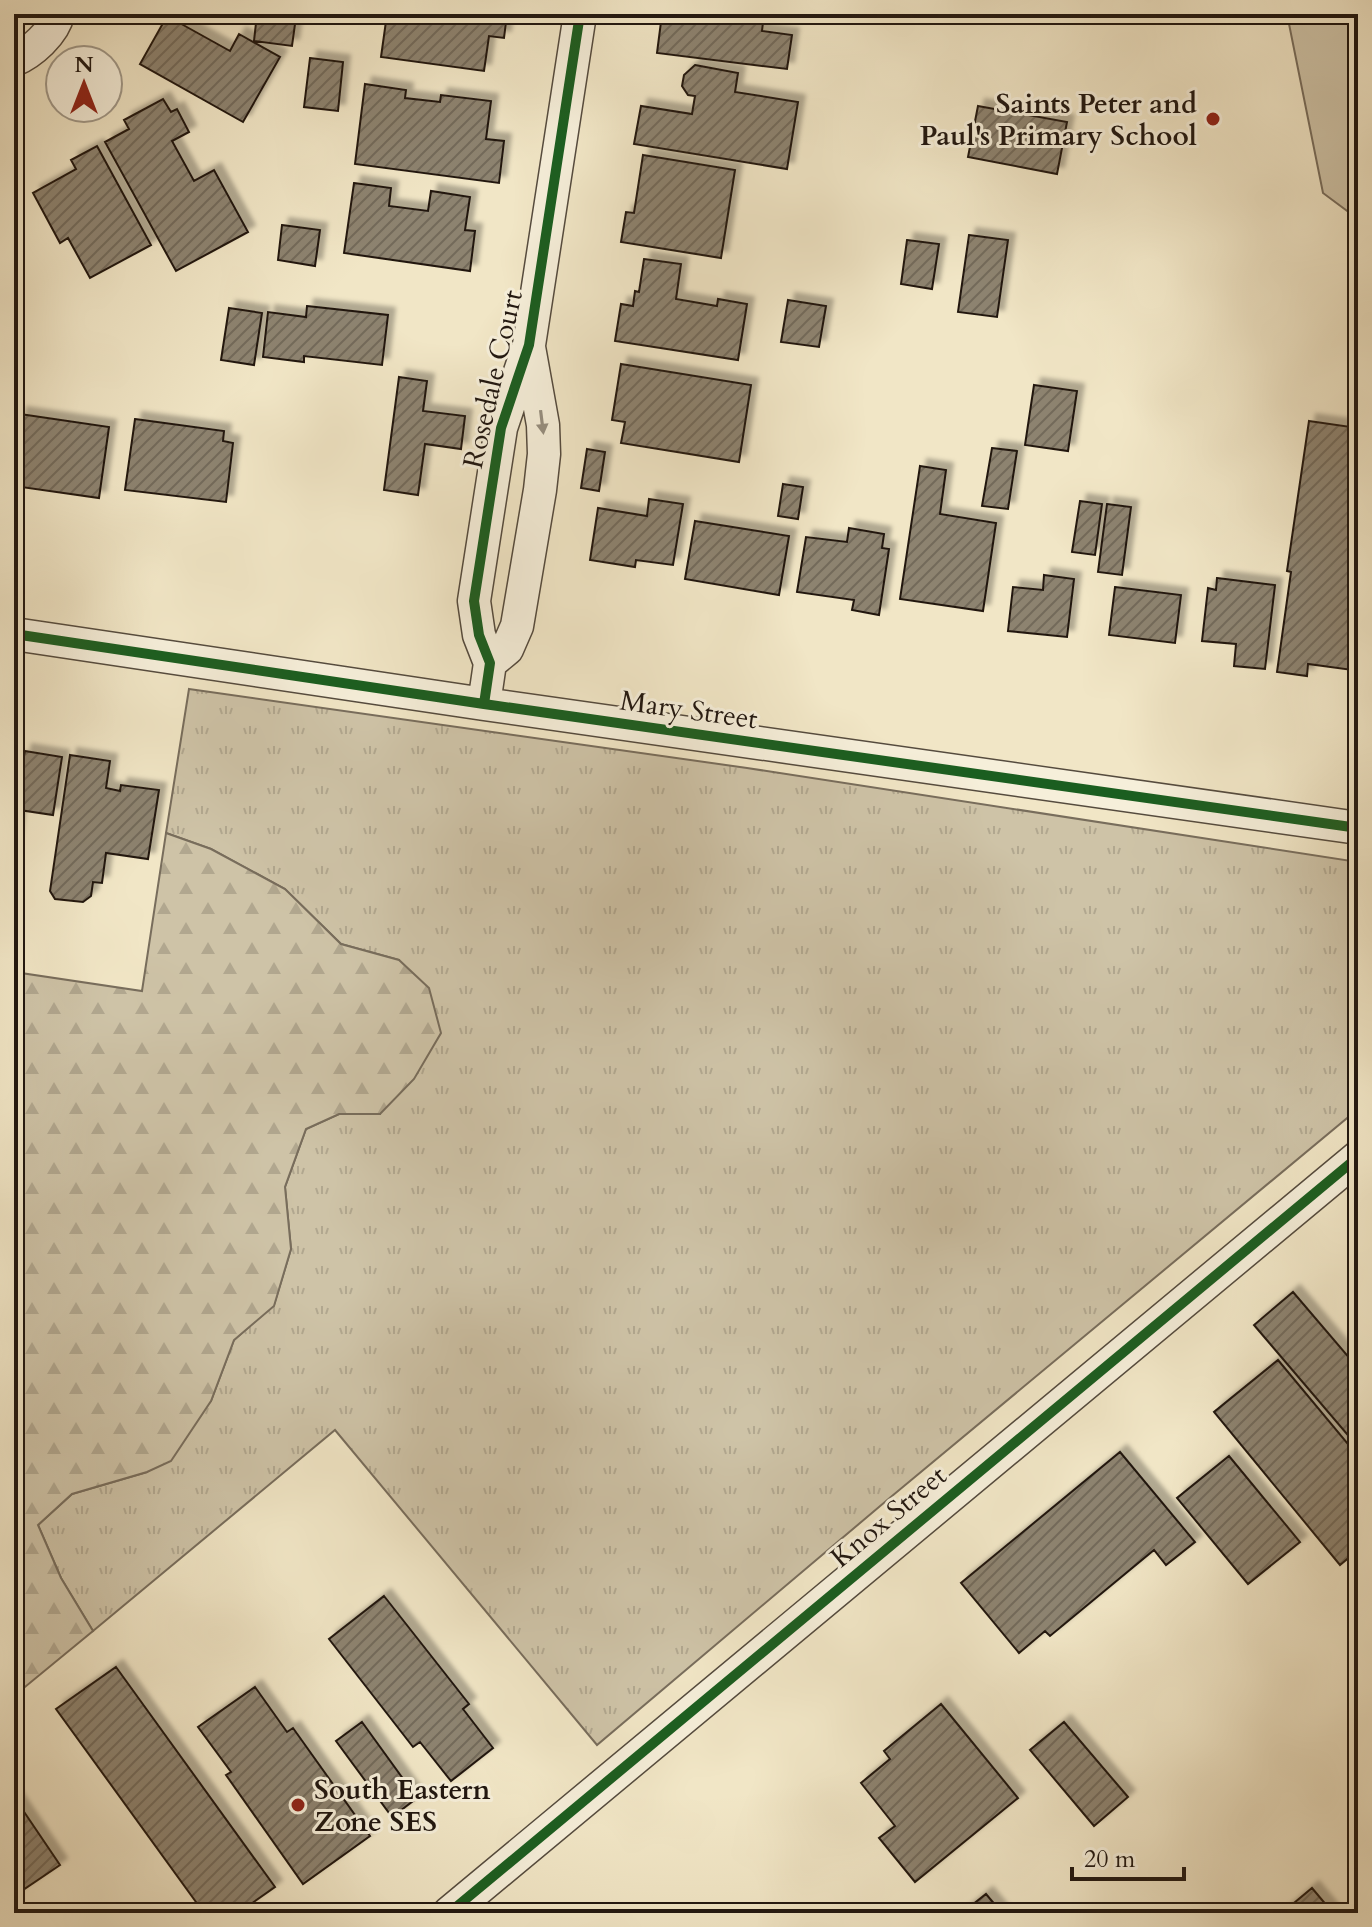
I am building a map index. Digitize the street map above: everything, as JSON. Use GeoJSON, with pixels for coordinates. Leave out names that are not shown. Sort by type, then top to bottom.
{"type":"FeatureCollection","features":[{"type":"Feature","properties":{"kind":"street"},"geometry":{"type":"LineString","coordinates":[[14,60],[26,55],[56,24],[58,14]]}},
{"type":"Feature","properties":{"kind":"street","name":"Rosedale Court"},"geometry":{"type":"LineString","coordinates":[[484,704],[490,663],[479,635],[474,601],[501,428],[529,345],[580,14]]}},
{"type":"Feature","properties":{"kind":"street","name":"Rosedale Court"},"geometry":{"type":"LineString","coordinates":[[490,663],[507,649],[517,626],[540,490],[543,425],[529,345]]}},
{"type":"Feature","properties":{"kind":"street","name":"Mary Street"},"geometry":{"type":"LineString","coordinates":[[14,634],[1358,828]]}},
{"type":"Feature","properties":{"kind":"street","name":"Knox Street"},"geometry":{"type":"LineString","coordinates":[[449,1913],[1358,1157]]}},
{"type":"Feature","properties":{"kind":"green space"},"geometry":{"type":"Polygon","coordinates":[[[1287,14],[1358,14],[1358,219],[1323,193],[1287,14]]]}},
{"type":"Feature","properties":{"kind":"green space"},"geometry":{"type":"Polygon","coordinates":[[[189,689],[747,768],[1358,862],[1358,1109],[597,1745],[335,1430],[93,1631],[61,1578],[38,1525],[72,1494],[147,1472],[211,1401],[234,1340],[274,1305],[291,1249],[285,1187],[306,1129],[339,1114],[380,1114],[399,960],[341,944],[285,889],[211,849],[166,833],[189,689]]]}},
{"type":"Feature","properties":{"kind":"green space"},"geometry":{"type":"Polygon","coordinates":[[[166,833],[211,849],[285,889],[341,944],[399,960],[429,988],[441,1033],[414,1079],[380,1114],[339,1114],[306,1129],[285,1187],[291,1249],[274,1306],[234,1340],[211,1401],[171,1461],[147,1472],[72,1494],[38,1525],[61,1578],[93,1631],[14,1696],[14,972],[142,991],[166,833]]]}},
{"type":"Feature","properties":{"kind":"building"},"geometry":{"type":"Polygon","coordinates":[[[257,14],[296,17],[292,46],[254,41],[257,14]]]}},
{"type":"Feature","properties":{"kind":"building"},"geometry":{"type":"Polygon","coordinates":[[[387,14],[507,14],[504,38],[489,36],[484,71],[381,57],[387,14]]]}},
{"type":"Feature","properties":{"kind":"building"},"geometry":{"type":"Polygon","coordinates":[[[662,14],[764,14],[762,31],[792,35],[787,69],[657,53],[662,14]]]}},
{"type":"Feature","properties":{"kind":"building"},"geometry":{"type":"Polygon","coordinates":[[[167,16],[230,51],[239,34],[280,57],[243,122],[140,64],[167,16]]]}},
{"type":"Feature","properties":{"kind":"building"},"geometry":{"type":"Polygon","coordinates":[[[310,58],[343,62],[338,111],[304,107],[310,58]]]}},
{"type":"Feature","properties":{"kind":"building"},"geometry":{"type":"Polygon","coordinates":[[[695,65],[738,73],[735,92],[798,102],[787,169],[634,144],[641,106],[692,114],[695,96],[688,95],[682,86],[684,75],[695,65]]]}},
{"type":"Feature","properties":{"kind":"building"},"geometry":{"type":"Polygon","coordinates":[[[365,84],[406,90],[405,98],[440,102],[441,95],[491,101],[486,139],[504,141],[499,183],[355,164],[365,84]]]}},
{"type":"Feature","properties":{"kind":"building"},"geometry":{"type":"Polygon","coordinates":[[[163,99],[171,112],[177,109],[189,132],[172,141],[194,181],[214,170],[248,232],[176,271],[105,142],[129,129],[124,120],[163,99]]]}},
{"type":"Feature","properties":{"kind":"building"},"geometry":{"type":"Polygon","coordinates":[[[978,106],[1067,122],[1057,174],[968,157],[978,106]]]}},
{"type":"Feature","properties":{"kind":"building"},"geometry":{"type":"Polygon","coordinates":[[[97,146],[151,245],[90,278],[68,238],[60,243],[33,193],[76,169],[71,160],[97,146]]]}},
{"type":"Feature","properties":{"kind":"building"},"geometry":{"type":"Polygon","coordinates":[[[643,155],[735,170],[721,258],[621,242],[626,212],[634,213],[643,155]]]}},
{"type":"Feature","properties":{"kind":"building"},"geometry":{"type":"Polygon","coordinates":[[[354,183],[391,188],[389,206],[428,211],[431,191],[470,197],[465,230],[475,231],[470,271],[344,253],[354,183]]]}},
{"type":"Feature","properties":{"kind":"building"},"geometry":{"type":"Polygon","coordinates":[[[282,225],[320,230],[315,266],[278,260],[282,225]]]}},
{"type":"Feature","properties":{"kind":"building"},"geometry":{"type":"Polygon","coordinates":[[[969,235],[1008,240],[997,317],[958,312],[969,235]]]}},
{"type":"Feature","properties":{"kind":"building"},"geometry":{"type":"Polygon","coordinates":[[[907,240],[939,244],[932,289],[901,284],[907,240]]]}},
{"type":"Feature","properties":{"kind":"building"},"geometry":{"type":"Polygon","coordinates":[[[644,259],[681,264],[676,299],[717,306],[718,299],[747,304],[738,360],[615,341],[621,304],[633,306],[635,291],[639,292],[644,259]]]}},
{"type":"Feature","properties":{"kind":"building"},"geometry":{"type":"Polygon","coordinates":[[[788,300],[826,306],[819,347],[781,342],[788,300]]]}},
{"type":"Feature","properties":{"kind":"building"},"geometry":{"type":"Polygon","coordinates":[[[307,306],[388,315],[382,365],[304,356],[304,362],[263,357],[268,312],[306,317],[307,306]]]}},
{"type":"Feature","properties":{"kind":"building"},"geometry":{"type":"Polygon","coordinates":[[[229,308],[262,313],[254,365],[221,360],[229,308]]]}},
{"type":"Feature","properties":{"kind":"building"},"geometry":{"type":"Polygon","coordinates":[[[621,364],[751,385],[739,462],[621,443],[625,422],[612,420],[621,364]]]}},
{"type":"Feature","properties":{"kind":"building"},"geometry":{"type":"Polygon","coordinates":[[[399,377],[427,381],[423,411],[465,416],[461,449],[425,444],[418,495],[384,490],[399,377]]]}},
{"type":"Feature","properties":{"kind":"building"},"geometry":{"type":"Polygon","coordinates":[[[1034,385],[1077,391],[1068,451],[1025,445],[1034,385]]]}},
{"type":"Feature","properties":{"kind":"building"},"geometry":{"type":"Polygon","coordinates":[[[20,414],[109,427],[99,498],[14,486],[20,414]]]}},
{"type":"Feature","properties":{"kind":"building"},"geometry":{"type":"Polygon","coordinates":[[[135,419],[224,431],[223,441],[233,443],[226,502],[125,490],[135,419]]]}},
{"type":"Feature","properties":{"kind":"building"},"geometry":{"type":"Polygon","coordinates":[[[1309,421],[1358,428],[1358,630],[1352,670],[1308,664],[1307,676],[1277,672],[1291,572],[1287,571],[1309,421]]]}},
{"type":"Feature","properties":{"kind":"building"},"geometry":{"type":"Polygon","coordinates":[[[992,448],[1017,451],[1008,509],[982,506],[992,448]]]}},
{"type":"Feature","properties":{"kind":"building"},"geometry":{"type":"Polygon","coordinates":[[[587,449],[605,452],[599,491],[581,488],[587,449]]]}},
{"type":"Feature","properties":{"kind":"building"},"geometry":{"type":"Polygon","coordinates":[[[920,466],[946,470],[940,514],[996,523],[983,611],[900,599],[920,466]]]}},
{"type":"Feature","properties":{"kind":"building"},"geometry":{"type":"Polygon","coordinates":[[[783,484],[803,487],[798,519],[778,516],[783,484]]]}},
{"type":"Feature","properties":{"kind":"building"},"geometry":{"type":"Polygon","coordinates":[[[649,499],[683,504],[673,565],[636,560],[635,567],[590,560],[598,508],[647,516],[649,499]]]}},
{"type":"Feature","properties":{"kind":"building"},"geometry":{"type":"Polygon","coordinates":[[[1080,501],[1102,504],[1095,555],[1072,552],[1080,501]]]}},
{"type":"Feature","properties":{"kind":"building"},"geometry":{"type":"Polygon","coordinates":[[[1107,504],[1131,507],[1122,575],[1098,572],[1107,504]]]}},
{"type":"Feature","properties":{"kind":"building"},"geometry":{"type":"Polygon","coordinates":[[[695,521],[789,536],[779,595],[685,579],[695,521]]]}},
{"type":"Feature","properties":{"kind":"building"},"geometry":{"type":"Polygon","coordinates":[[[849,528],[884,534],[882,548],[889,549],[879,615],[852,610],[854,600],[797,592],[806,537],[847,542],[849,528]]]}},
{"type":"Feature","properties":{"kind":"building"},"geometry":{"type":"Polygon","coordinates":[[[1044,575],[1074,579],[1067,637],[1008,631],[1013,587],[1043,590],[1044,575]]]}},
{"type":"Feature","properties":{"kind":"building"},"geometry":{"type":"Polygon","coordinates":[[[1217,578],[1275,585],[1265,669],[1234,666],[1236,644],[1202,641],[1208,588],[1216,590],[1217,578]]]}},
{"type":"Feature","properties":{"kind":"building"},"geometry":{"type":"Polygon","coordinates":[[[1115,587],[1181,595],[1175,643],[1109,635],[1115,587]]]}},
{"type":"Feature","properties":{"kind":"building"},"geometry":{"type":"Polygon","coordinates":[[[25,751],[62,757],[53,815],[19,810],[14,844],[14,759],[23,760],[25,751]]]}},
{"type":"Feature","properties":{"kind":"building"},"geometry":{"type":"Polygon","coordinates":[[[70,755],[110,761],[106,788],[120,791],[121,785],[159,790],[148,859],[106,853],[102,883],[93,882],[91,896],[83,902],[55,899],[50,891],[70,755]]]}},
{"type":"Feature","properties":{"kind":"building"},"geometry":{"type":"Polygon","coordinates":[[[1293,1292],[1358,1368],[1358,1447],[1254,1325],[1293,1292]]]}},
{"type":"Feature","properties":{"kind":"building"},"geometry":{"type":"Polygon","coordinates":[[[1278,1360],[1358,1456],[1358,1550],[1340,1565],[1214,1412],[1278,1360]]]}},
{"type":"Feature","properties":{"kind":"building"},"geometry":{"type":"Polygon","coordinates":[[[1120,1452],[1195,1542],[1166,1565],[1154,1550],[1050,1636],[1045,1631],[1019,1653],[961,1583],[1120,1452]]]}},
{"type":"Feature","properties":{"kind":"building"},"geometry":{"type":"Polygon","coordinates":[[[1229,1456],[1300,1542],[1248,1584],[1177,1498],[1229,1456]]]}},
{"type":"Feature","properties":{"kind":"building"},"geometry":{"type":"Polygon","coordinates":[[[384,1596],[469,1704],[463,1709],[493,1748],[451,1781],[420,1742],[413,1747],[329,1639],[384,1596]]]}},
{"type":"Feature","properties":{"kind":"building"},"geometry":{"type":"Polygon","coordinates":[[[116,1667],[275,1887],[238,1913],[204,1913],[56,1709],[116,1667]]]}},
{"type":"Feature","properties":{"kind":"building","name":"South Eastern Zone SES"},"geometry":{"type":"Polygon","coordinates":[[[255,1687],[287,1732],[293,1728],[370,1836],[303,1884],[226,1775],[231,1772],[198,1727],[255,1687]]]}},
{"type":"Feature","properties":{"kind":"building"},"geometry":{"type":"Polygon","coordinates":[[[941,1704],[1018,1798],[915,1882],[879,1838],[895,1826],[861,1783],[890,1759],[884,1751],[941,1704]]]}},
{"type":"Feature","properties":{"kind":"building"},"geometry":{"type":"Polygon","coordinates":[[[362,1722],[417,1798],[392,1817],[336,1741],[362,1722]]]}},
{"type":"Feature","properties":{"kind":"building"},"geometry":{"type":"Polygon","coordinates":[[[1064,1722],[1128,1797],[1094,1826],[1030,1750],[1064,1722]]]}},
{"type":"Feature","properties":{"kind":"building"},"geometry":{"type":"Polygon","coordinates":[[[14,1797],[60,1865],[14,1896],[14,1797]]]}},
{"type":"Feature","properties":{"kind":"building"},"geometry":{"type":"Polygon","coordinates":[[[1312,1888],[1333,1913],[1282,1913],[1312,1888]]]}},
{"type":"Feature","properties":{"kind":"building"},"geometry":{"type":"Polygon","coordinates":[[[986,1894],[1002,1913],[962,1913],[986,1894]]]}},
{"type":"Feature","properties":{"kind":"cycle path"},"geometry":{"type":"LineString","coordinates":[[484,704],[490,663],[479,635],[474,601],[501,428],[529,345],[580,14]]}},
{"type":"Feature","properties":{"kind":"cycle path"},"geometry":{"type":"LineString","coordinates":[[14,634],[1358,828]]}},
{"type":"Feature","properties":{"kind":"cycle path"},"geometry":{"type":"LineString","coordinates":[[449,1913],[1358,1157]]}},
{"type":"Feature","properties":{"kind":"place","name":"Saints Peter and Paul's Primary School"},"geometry":{"type":"Point","coordinates":[1213,119]}},
{"type":"Feature","properties":{"kind":"place","name":"South Eastern Zone SES"},"geometry":{"type":"Point","coordinates":[298,1805]}}]}
